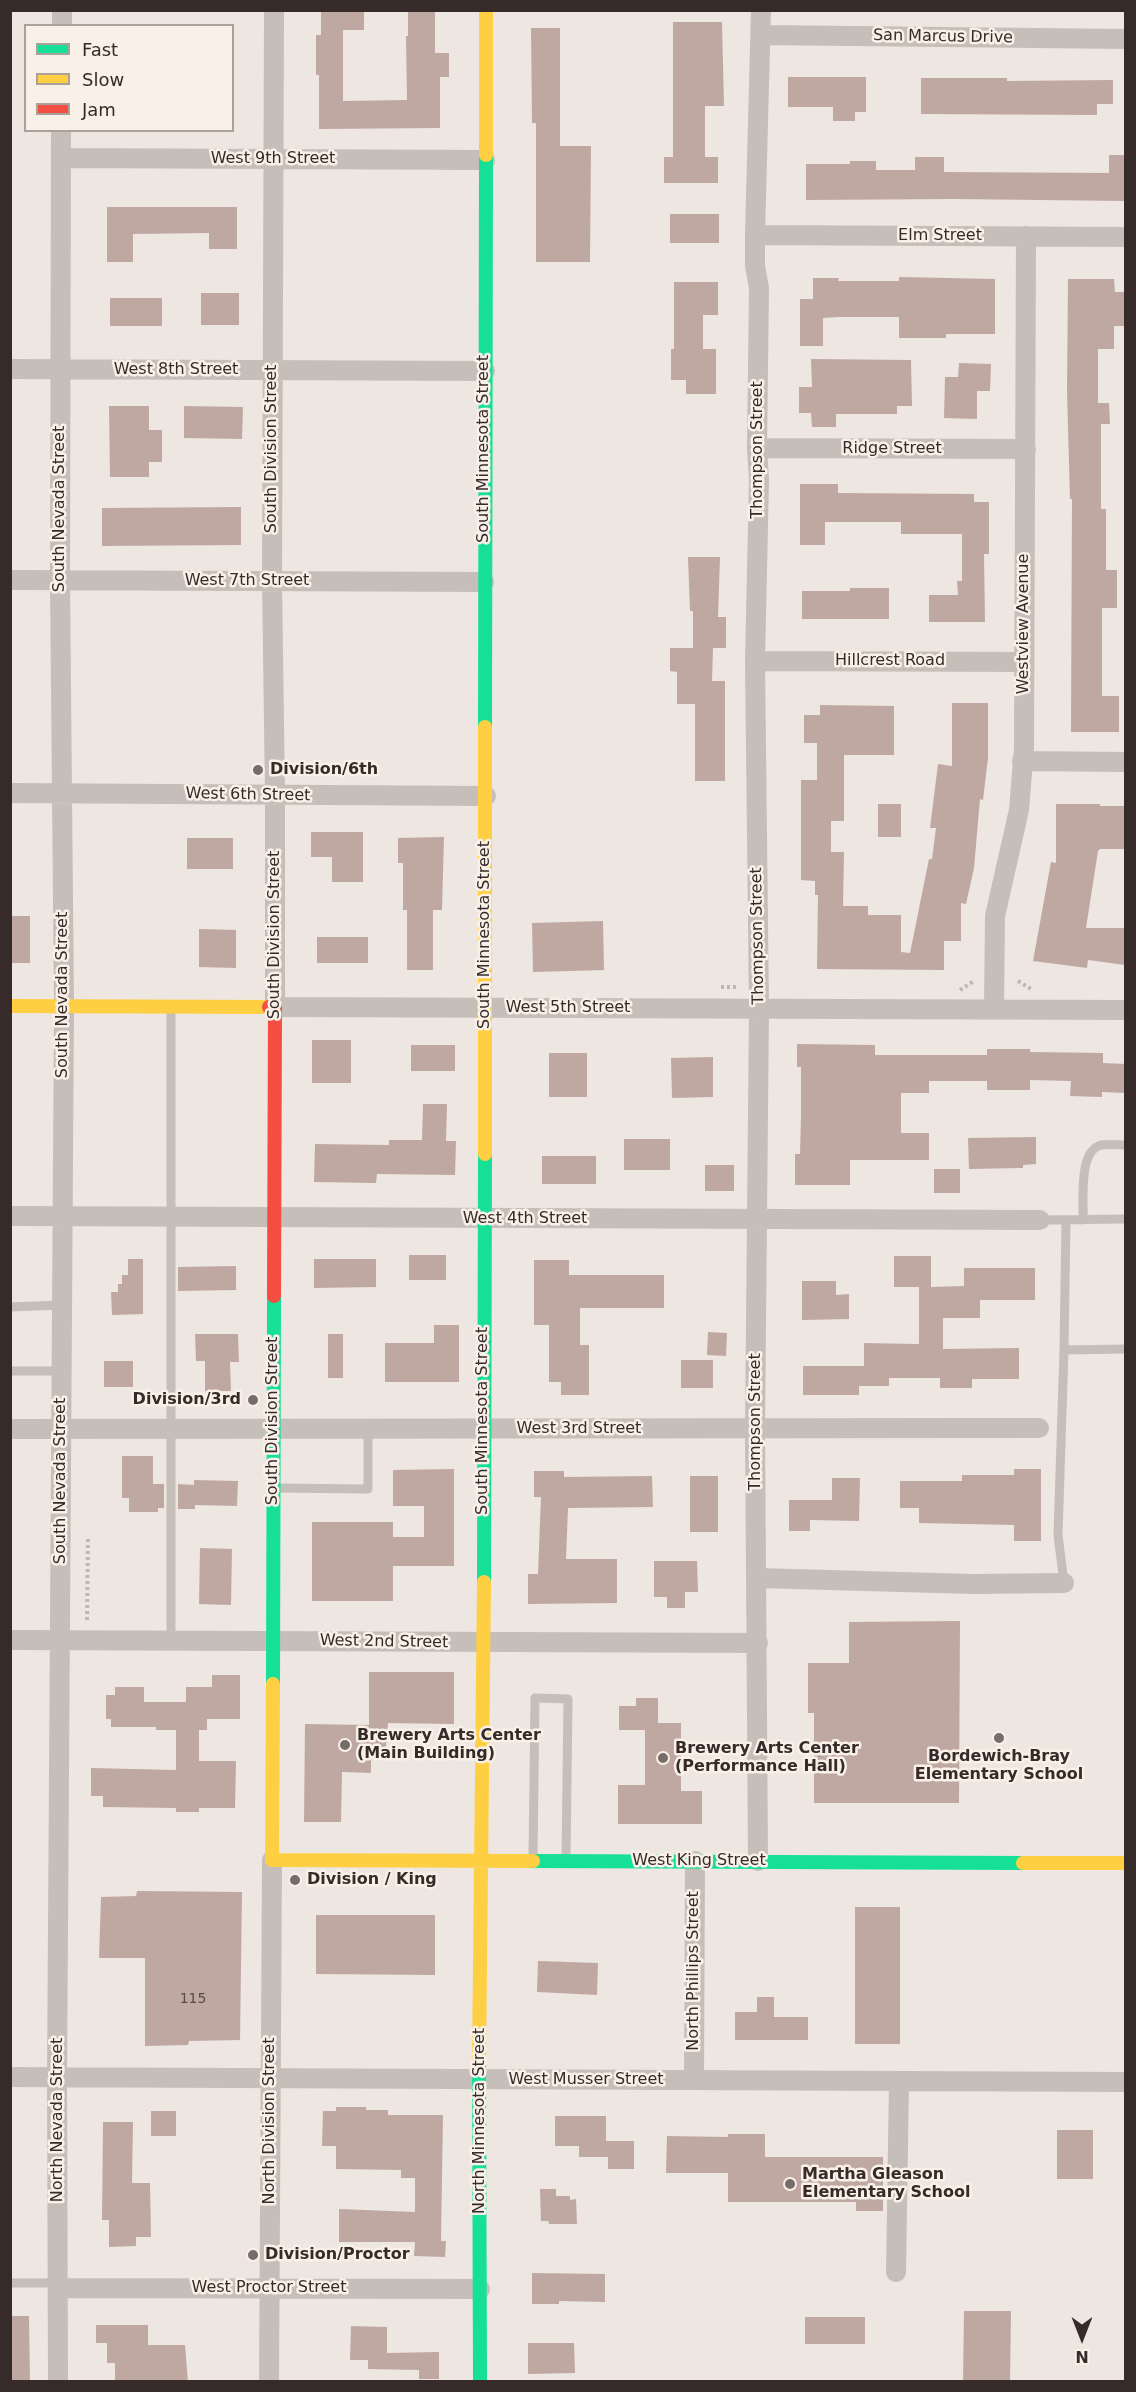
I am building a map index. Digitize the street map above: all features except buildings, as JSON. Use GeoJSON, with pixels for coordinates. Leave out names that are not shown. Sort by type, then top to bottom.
{"type":"FeatureCollection","features":[{"type":"Feature","properties":{"kind":"street","name":"South Division Street"},"geometry":{"type":"LineString","coordinates":[[272,1860],[275,1007],[272,581],[274,10]]}},
{"type":"Feature","properties":{"kind":"street","name":"South Minnesota Street"},"geometry":{"type":"LineString","coordinates":[[482,1860],[486,10]]}},
{"type":"Feature","properties":{"kind":"street","name":"Thompson Street"},"geometry":{"type":"LineString","coordinates":[[758,1861],[755,1428],[759,1009],[755,661],[759,480],[757,448],[759,288],[755,266],[755,235],[761,10]]}},
{"type":"Feature","properties":{"kind":"street","name":"San Marcus Drive"},"geometry":{"type":"LineString","coordinates":[[761,35],[1125,39]]}},
{"type":"Feature","properties":{"kind":"street","name":"South Nevada Street"},"geometry":{"type":"LineString","coordinates":[[60,1859],[64,1006],[60,581],[61,132]]}},
{"type":"Feature","properties":{"kind":"street","name":"West 9th Street"},"geometry":{"type":"LineString","coordinates":[[61,158],[485,160]]}},
{"type":"Feature","properties":{"kind":"street","name":"Elm Street"},"geometry":{"type":"LineString","coordinates":[[755,235],[1125,237]]}},
{"type":"Feature","properties":{"kind":"street","name":"Westview Avenue"},"geometry":{"type":"LineString","coordinates":[[994,1009],[995,916],[1018,810],[1022,761],[1026,236]]}},
{"type":"Feature","properties":{"kind":"street","name":"West 8th Street"},"geometry":{"type":"LineString","coordinates":[[10,369],[484,371]]}},
{"type":"Feature","properties":{"kind":"street","name":"Ridge Street"},"geometry":{"type":"LineString","coordinates":[[757,448],[1026,449]]}},
{"type":"Feature","properties":{"kind":"street","name":"West 7th Street"},"geometry":{"type":"LineString","coordinates":[[10,580],[484,582]]}},
{"type":"Feature","properties":{"kind":"street","name":"Hillcrest Road"},"geometry":{"type":"LineString","coordinates":[[755,661],[1024,662]]}},
{"type":"Feature","properties":{"kind":"street"},"geometry":{"type":"LineString","coordinates":[[1022,761],[1125,762]]}},
{"type":"Feature","properties":{"kind":"street","name":"West 6th Street"},"geometry":{"type":"LineString","coordinates":[[10,793],[486,796]]}},
{"type":"Feature","properties":{"kind":"street","name":"West 5th Street"},"geometry":{"type":"LineString","coordinates":[[10,1006],[1125,1010]]}},
{"type":"Feature","properties":{"kind":"street","name":"West 4th Street"},"geometry":{"type":"LineString","coordinates":[[10,1216],[1040,1220]]}},
{"type":"Feature","properties":{"kind":"street","name":"West 3rd Street"},"geometry":{"type":"LineString","coordinates":[[10,1430],[1039,1428]]}},
{"type":"Feature","properties":{"kind":"street"},"geometry":{"type":"LineString","coordinates":[[757,1578],[973,1584],[1064,1583]]}},
{"type":"Feature","properties":{"kind":"street","name":"West 2nd Street"},"geometry":{"type":"LineString","coordinates":[[10,1640],[758,1643]]}},
{"type":"Feature","properties":{"kind":"street","name":"North Nevada Street"},"geometry":{"type":"LineString","coordinates":[[58,2382],[57,2078],[60,1859]]}},
{"type":"Feature","properties":{"kind":"street","name":"West King Street"},"geometry":{"type":"LineString","coordinates":[[272,1860],[1125,1863]]}},
{"type":"Feature","properties":{"kind":"street","name":"North Division Street"},"geometry":{"type":"LineString","coordinates":[[269,2382],[272,1860]]}},
{"type":"Feature","properties":{"kind":"street","name":"North Minnesota Street"},"geometry":{"type":"LineString","coordinates":[[480,2382],[479,2079],[482,1860]]}},
{"type":"Feature","properties":{"kind":"street","name":"North Phillips Street"},"geometry":{"type":"LineString","coordinates":[[694,2080],[695,1861]]}},
{"type":"Feature","properties":{"kind":"street","name":"West Musser Street"},"geometry":{"type":"LineString","coordinates":[[10,2077],[1125,2082]]}},
{"type":"Feature","properties":{"kind":"street"},"geometry":{"type":"LineString","coordinates":[[896,2272],[899,2081]]}},
{"type":"Feature","properties":{"kind":"street","name":"West Proctor Street"},"geometry":{"type":"LineString","coordinates":[[58,2285],[480,2289]]}},
{"type":"Feature","properties":{"kind":"lane"},"geometry":{"type":"LineString","coordinates":[[171,1007],[171,1640]]}},
{"type":"Feature","properties":{"kind":"lane"},"geometry":{"type":"LineString","coordinates":[[1083,1220],[1085,1165],[1089,1153],[1100,1145],[1125,1145]]}},
{"type":"Feature","properties":{"kind":"lane"},"geometry":{"type":"LineString","coordinates":[[1040,1220],[1125,1219]]}},
{"type":"Feature","properties":{"kind":"lane"},"geometry":{"type":"LineString","coordinates":[[1064,1583],[1058,1535],[1066,1220]]}},
{"type":"Feature","properties":{"kind":"lane"},"geometry":{"type":"LineString","coordinates":[[10,1307],[62,1305]]}},
{"type":"Feature","properties":{"kind":"lane"},"geometry":{"type":"LineString","coordinates":[[1064,1350],[1125,1350]]}},
{"type":"Feature","properties":{"kind":"lane"},"geometry":{"type":"LineString","coordinates":[[10,1371],[62,1371]]}},
{"type":"Feature","properties":{"kind":"lane"},"geometry":{"type":"LineString","coordinates":[[272,1488],[368,1490],[368,1429]]}},
{"type":"Feature","properties":{"kind":"lane"},"geometry":{"type":"LineString","coordinates":[[532,1860],[535,1698],[568,1698],[566,1861]]}},
{"type":"Feature","properties":{"kind":"lane","name":"West Proctor Street"},"geometry":{"type":"LineString","coordinates":[[10,2283],[58,2285]]}},
{"type":"Feature","properties":{"kind":"path"},"geometry":{"type":"LineString","coordinates":[[88,1539],[87,1621],[98,1621]]}},
{"type":"Feature","properties":{"kind":"traffic: fast"},"geometry":{"type":"LineString","coordinates":[[485,727],[486,155]]}},
{"type":"Feature","properties":{"kind":"traffic: fast"},"geometry":{"type":"LineString","coordinates":[[484,1582],[485,1154]]}},
{"type":"Feature","properties":{"kind":"traffic: fast"},"geometry":{"type":"LineString","coordinates":[[273,1684],[274,1296]]}},
{"type":"Feature","properties":{"kind":"traffic: fast"},"geometry":{"type":"LineString","coordinates":[[533,1861],[1023,1863]]}},
{"type":"Feature","properties":{"kind":"traffic: fast"},"geometry":{"type":"LineString","coordinates":[[479,2060],[480,2382]]}},
{"type":"Feature","properties":{"kind":"traffic: slow"},"geometry":{"type":"LineString","coordinates":[[486,10],[486,155]]}},
{"type":"Feature","properties":{"kind":"traffic: slow"},"geometry":{"type":"LineString","coordinates":[[485,727],[485,1154]]}},
{"type":"Feature","properties":{"kind":"traffic: slow"},"geometry":{"type":"LineString","coordinates":[[10,1006],[269,1007]]}},
{"type":"Feature","properties":{"kind":"traffic: slow"},"geometry":{"type":"LineString","coordinates":[[479,2060],[484,1582]]}},
{"type":"Feature","properties":{"kind":"traffic: slow"},"geometry":{"type":"LineString","coordinates":[[273,1684],[272,1860],[533,1861]]}},
{"type":"Feature","properties":{"kind":"traffic: slow"},"geometry":{"type":"LineString","coordinates":[[1023,1863],[1126,1863]]}},
{"type":"Feature","properties":{"kind":"traffic: jam"},"geometry":{"type":"LineString","coordinates":[[269,1007],[275,1007],[274,1296]]}},
{"type":"Feature","properties":{"kind":"place","name":"Division/6th"},"geometry":{"type":"Point","coordinates":[258,770]}},
{"type":"Feature","properties":{"kind":"place","name":"Division/3rd"},"geometry":{"type":"Point","coordinates":[253,1400]}},
{"type":"Feature","properties":{"kind":"place","name":"Bordewich-Bray Elementary School"},"geometry":{"type":"Point","coordinates":[999,1738]}},
{"type":"Feature","properties":{"kind":"place","name":"Brewery Arts Center (Main Building)"},"geometry":{"type":"Point","coordinates":[345,1745]}},
{"type":"Feature","properties":{"kind":"place","name":"Brewery Arts Center (Performance Hall)"},"geometry":{"type":"Point","coordinates":[663,1758]}},
{"type":"Feature","properties":{"kind":"place","name":"Division / King"},"geometry":{"type":"Point","coordinates":[295,1880]}},
{"type":"Feature","properties":{"kind":"place","name":"Martha Gleason Elementary School"},"geometry":{"type":"Point","coordinates":[790,2184]}},
{"type":"Feature","properties":{"kind":"place","name":"Division/Proctor"},"geometry":{"type":"Point","coordinates":[253,2255]}}]}
